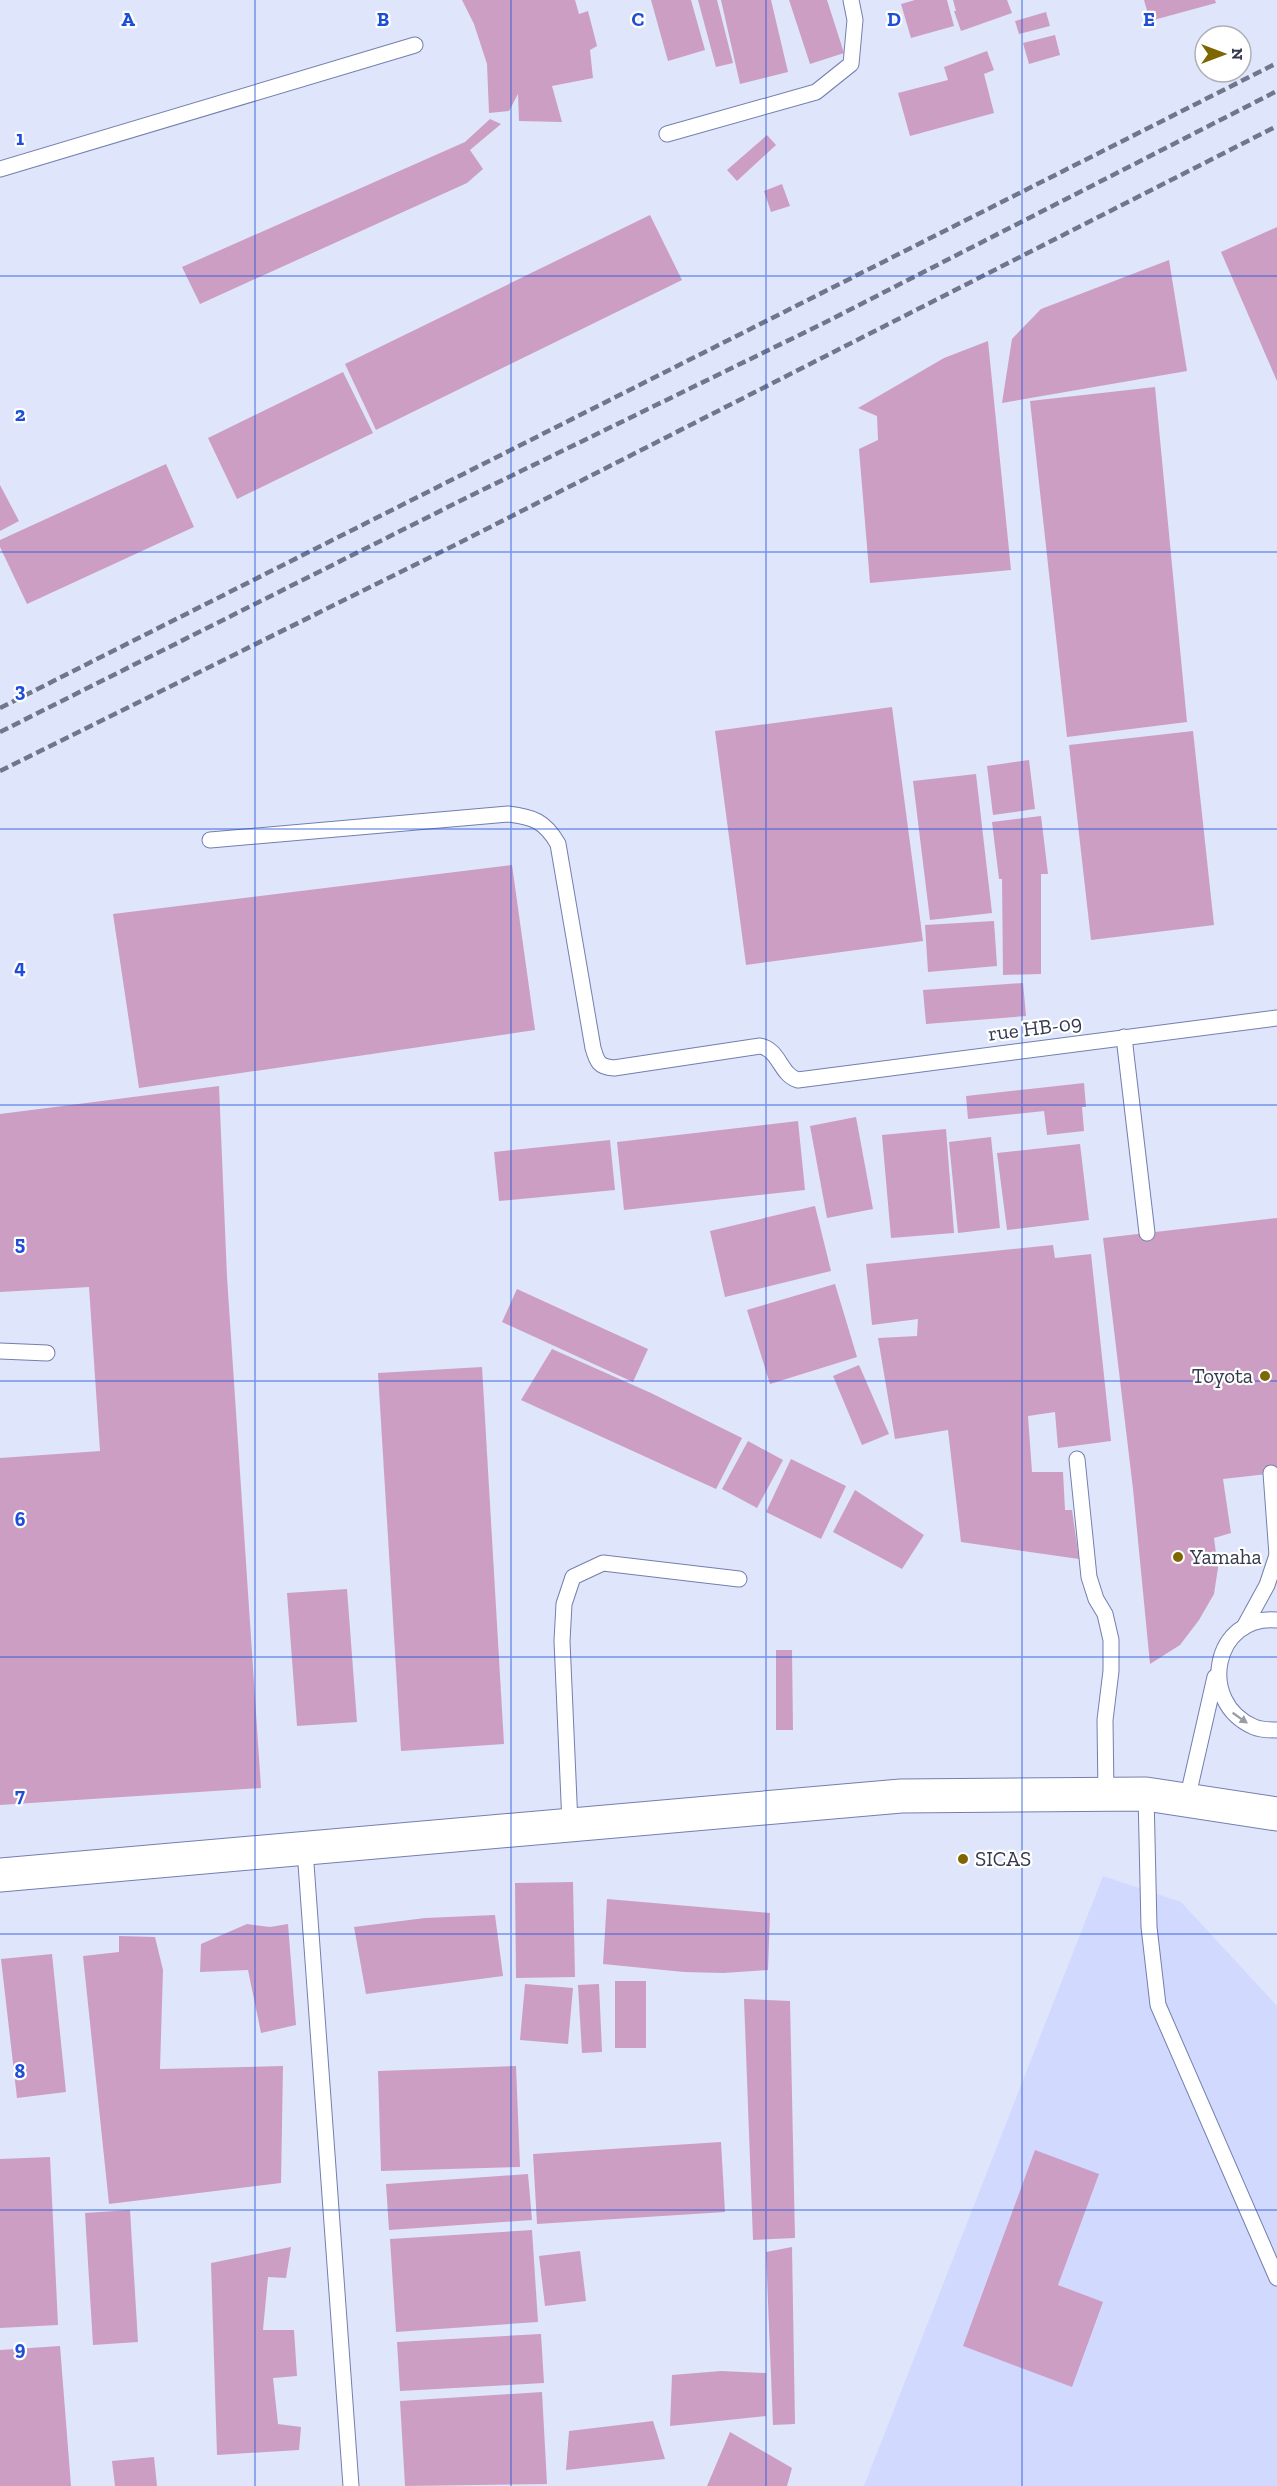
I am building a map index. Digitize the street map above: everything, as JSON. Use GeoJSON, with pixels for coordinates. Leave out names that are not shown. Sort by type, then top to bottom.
{"type":"FeatureCollection","features":[{"type":"Feature","properties":{"kind":"street"},"geometry":{"type":"LineString","coordinates":[[0,1875],[901,1796],[1146,1794],[1277,1814]]}},
{"type":"Feature","properties":{"kind":"lane"},"geometry":{"type":"LineString","coordinates":[[667,134],[816,92],[852,64],[855,20],[851,0]]}},
{"type":"Feature","properties":{"kind":"lane"},"geometry":{"type":"LineString","coordinates":[[0,170],[415,45]]}},
{"type":"Feature","properties":{"kind":"lane","name":"rue HB-09"},"geometry":{"type":"LineString","coordinates":[[210,840],[508,814],[524,816],[540,822],[550,831],[558,844],[597,1062],[603,1067],[614,1068],[760,1047],[771,1050],[786,1073],[798,1080],[1277,1018]]}},
{"type":"Feature","properties":{"kind":"lane"},"geometry":{"type":"LineString","coordinates":[[1124,1037],[1148,1233]]}},
{"type":"Feature","properties":{"kind":"lane"},"geometry":{"type":"LineString","coordinates":[[0,1351],[47,1353]]}},
{"type":"Feature","properties":{"kind":"lane"},"geometry":{"type":"LineString","coordinates":[[1077,1459],[1089,1577],[1096,1599],[1105,1614],[1111,1640],[1111,1671],[1105,1720],[1106,1794]]}},
{"type":"Feature","properties":{"kind":"lane"},"geometry":{"type":"LineString","coordinates":[[1187,1800],[1219,1662],[1229,1641],[1244,1627],[1267,1585],[1277,1555],[1270,1473]]}},
{"type":"Feature","properties":{"kind":"lane"},"geometry":{"type":"LineString","coordinates":[[570,1824],[562,1641],[564,1604],[573,1577],[603,1563],[739,1579]]}},
{"type":"Feature","properties":{"kind":"lane"},"geometry":{"type":"LineString","coordinates":[[1244,1627],[1267,1619],[1277,1620]]}},
{"type":"Feature","properties":{"kind":"lane"},"geometry":{"type":"LineString","coordinates":[[1219,1662],[1219,1688],[1234,1716],[1256,1728],[1277,1730]]}},
{"type":"Feature","properties":{"kind":"lane"},"geometry":{"type":"LineString","coordinates":[[1146,1794],[1149,1927],[1158,2006],[1277,2278]]}},
{"type":"Feature","properties":{"kind":"lane"},"geometry":{"type":"LineString","coordinates":[[305,1850],[351,2486]]}},
{"type":"Feature","properties":{"kind":"shaded area"},"geometry":{"type":"Polygon","coordinates":[[[1103,1876],[1181,1902],[1277,2006],[1277,2486],[864,2486],[1103,1876]]]}},
{"type":"Feature","properties":{"kind":"building"},"geometry":{"type":"Polygon","coordinates":[[[462,0],[575,0],[579,14],[588,11],[597,46],[590,50],[593,78],[552,86],[562,122],[519,121],[518,94],[509,111],[489,113],[487,64],[474,24],[462,0]]]}},
{"type":"Feature","properties":{"kind":"building"},"geometry":{"type":"Polygon","coordinates":[[[651,0],[691,0],[705,50],[668,61],[651,0]]]}},
{"type":"Feature","properties":{"kind":"building"},"geometry":{"type":"Polygon","coordinates":[[[698,0],[717,0],[733,63],[716,67],[698,0]]]}},
{"type":"Feature","properties":{"kind":"building"},"geometry":{"type":"Polygon","coordinates":[[[721,0],[771,0],[788,72],[740,84],[721,0]]]}},
{"type":"Feature","properties":{"kind":"building"},"geometry":{"type":"Polygon","coordinates":[[[789,0],[827,0],[844,53],[810,64],[789,0]]]}},
{"type":"Feature","properties":{"kind":"building"},"geometry":{"type":"Polygon","coordinates":[[[915,0],[947,0],[954,26],[911,38],[901,4],[915,0]]]}},
{"type":"Feature","properties":{"kind":"building"},"geometry":{"type":"Polygon","coordinates":[[[953,0],[1007,0],[1012,13],[961,31],[953,0]]]}},
{"type":"Feature","properties":{"kind":"building"},"geometry":{"type":"Polygon","coordinates":[[[1144,0],[1215,0],[1216,3],[1150,21],[1144,0]]]}},
{"type":"Feature","properties":{"kind":"building"},"geometry":{"type":"Polygon","coordinates":[[[1046,12],[1050,26],[1019,34],[1015,21],[1046,12]]]}},
{"type":"Feature","properties":{"kind":"building"},"geometry":{"type":"Polygon","coordinates":[[[1055,35],[1060,55],[1029,64],[1023,43],[1055,35]]]}},
{"type":"Feature","properties":{"kind":"building"},"geometry":{"type":"Polygon","coordinates":[[[987,51],[994,70],[984,74],[994,113],[910,136],[898,93],[948,80],[944,67],[987,51]]]}},
{"type":"Feature","properties":{"kind":"building"},"geometry":{"type":"Polygon","coordinates":[[[490,119],[501,124],[470,150],[483,169],[467,183],[200,304],[182,267],[465,142],[490,119]]]}},
{"type":"Feature","properties":{"kind":"building"},"geometry":{"type":"Polygon","coordinates":[[[767,135],[776,145],[737,181],[727,170],[767,135]]]}},
{"type":"Feature","properties":{"kind":"building"},"geometry":{"type":"Polygon","coordinates":[[[782,184],[790,206],[771,212],[764,191],[782,184]]]}},
{"type":"Feature","properties":{"kind":"building"},"geometry":{"type":"Polygon","coordinates":[[[650,215],[682,280],[376,430],[345,364],[650,215]]]}},
{"type":"Feature","properties":{"kind":"building"},"geometry":{"type":"Polygon","coordinates":[[[1277,227],[1277,381],[1221,252],[1277,227]]]}},
{"type":"Feature","properties":{"kind":"building"},"geometry":{"type":"Polygon","coordinates":[[[1169,260],[1187,371],[1002,403],[1012,339],[1041,309],[1169,260]]]}},
{"type":"Feature","properties":{"kind":"building"},"geometry":{"type":"Polygon","coordinates":[[[988,341],[1011,570],[870,583],[859,449],[878,440],[877,416],[858,408],[944,358],[988,341]]]}},
{"type":"Feature","properties":{"kind":"building"},"geometry":{"type":"Polygon","coordinates":[[[343,372],[373,433],[237,499],[208,438],[343,372]]]}},
{"type":"Feature","properties":{"kind":"building"},"geometry":{"type":"Polygon","coordinates":[[[1155,387],[1187,722],[1067,737],[1030,401],[1155,387]]]}},
{"type":"Feature","properties":{"kind":"building"},"geometry":{"type":"Polygon","coordinates":[[[166,464],[194,527],[27,604],[0,547],[0,540],[166,464]]]}},
{"type":"Feature","properties":{"kind":"building"},"geometry":{"type":"Polygon","coordinates":[[[0,485],[19,521],[0,531],[0,485]]]}},
{"type":"Feature","properties":{"kind":"building"},"geometry":{"type":"Polygon","coordinates":[[[892,707],[923,941],[746,965],[715,731],[892,707]]]}},
{"type":"Feature","properties":{"kind":"building"},"geometry":{"type":"Polygon","coordinates":[[[1193,731],[1214,925],[1091,940],[1069,745],[1193,731]]]}},
{"type":"Feature","properties":{"kind":"building"},"geometry":{"type":"Polygon","coordinates":[[[1029,760],[1035,809],[993,815],[987,766],[1029,760]]]}},
{"type":"Feature","properties":{"kind":"building"},"geometry":{"type":"Polygon","coordinates":[[[976,774],[992,913],[930,920],[913,781],[976,774]]]}},
{"type":"Feature","properties":{"kind":"building"},"geometry":{"type":"Polygon","coordinates":[[[1041,816],[1048,874],[1041,874],[1041,974],[1003,975],[1002,879],[999,879],[992,822],[1041,816]]]}},
{"type":"Feature","properties":{"kind":"building"},"geometry":{"type":"Polygon","coordinates":[[[512,865],[535,1030],[139,1088],[113,914],[512,865]]]}},
{"type":"Feature","properties":{"kind":"building"},"geometry":{"type":"Polygon","coordinates":[[[994,921],[997,966],[928,972],[925,925],[994,921]]]}},
{"type":"Feature","properties":{"kind":"building"},"geometry":{"type":"Polygon","coordinates":[[[1023,983],[1026,1016],[926,1024],[923,990],[1023,983]]]}},
{"type":"Feature","properties":{"kind":"building"},"geometry":{"type":"Polygon","coordinates":[[[1084,1083],[1086,1107],[1082,1107],[1084,1131],[1047,1135],[1044,1111],[968,1119],[966,1096],[1084,1083]]]}},
{"type":"Feature","properties":{"kind":"building"},"geometry":{"type":"Polygon","coordinates":[[[219,1086],[227,1277],[261,1788],[0,1805],[0,1458],[100,1451],[89,1287],[0,1292],[0,1114],[219,1086]]]}},
{"type":"Feature","properties":{"kind":"building"},"geometry":{"type":"Polygon","coordinates":[[[856,1117],[873,1209],[827,1218],[810,1126],[856,1117]]]}},
{"type":"Feature","properties":{"kind":"building"},"geometry":{"type":"Polygon","coordinates":[[[798,1121],[805,1190],[624,1210],[617,1142],[798,1121]]]}},
{"type":"Feature","properties":{"kind":"building"},"geometry":{"type":"Polygon","coordinates":[[[946,1129],[954,1233],[891,1238],[882,1135],[946,1129]]]}},
{"type":"Feature","properties":{"kind":"building"},"geometry":{"type":"Polygon","coordinates":[[[991,1137],[1000,1228],[958,1233],[949,1142],[991,1137]]]}},
{"type":"Feature","properties":{"kind":"building"},"geometry":{"type":"Polygon","coordinates":[[[610,1140],[615,1190],[499,1201],[494,1152],[610,1140]]]}},
{"type":"Feature","properties":{"kind":"building"},"geometry":{"type":"Polygon","coordinates":[[[1080,1144],[1089,1220],[1007,1230],[997,1153],[1080,1144]]]}},
{"type":"Feature","properties":{"kind":"building"},"geometry":{"type":"Polygon","coordinates":[[[815,1206],[831,1271],[725,1297],[710,1231],[815,1206]]]}},
{"type":"Feature","properties":{"kind":"building"},"geometry":{"type":"Polygon","coordinates":[[[1277,1218],[1277,1473],[1223,1479],[1231,1533],[1214,1538],[1218,1568],[1214,1594],[1199,1620],[1180,1645],[1150,1664],[1133,1489],[1103,1238],[1277,1218]]]}},
{"type":"Feature","properties":{"kind":"building"},"geometry":{"type":"Polygon","coordinates":[[[1053,1245],[1055,1258],[1091,1254],[1111,1441],[1058,1448],[1055,1412],[1028,1416],[1032,1472],[1063,1472],[1065,1510],[1072,1510],[1079,1559],[961,1542],[948,1430],[895,1439],[878,1338],[917,1336],[918,1319],[872,1325],[866,1264],[1053,1245]]]}},
{"type":"Feature","properties":{"kind":"building"},"geometry":{"type":"Polygon","coordinates":[[[835,1284],[857,1357],[770,1384],[747,1310],[835,1284]]]}},
{"type":"Feature","properties":{"kind":"building"},"geometry":{"type":"Polygon","coordinates":[[[517,1289],[648,1349],[633,1382],[502,1322],[517,1289]]]}},
{"type":"Feature","properties":{"kind":"building"},"geometry":{"type":"Polygon","coordinates":[[[552,1349],[651,1393],[742,1438],[716,1489],[521,1400],[552,1349]]]}},
{"type":"Feature","properties":{"kind":"building"},"geometry":{"type":"Polygon","coordinates":[[[859,1365],[889,1434],[862,1445],[833,1376],[859,1365]]]}},
{"type":"Feature","properties":{"kind":"building"},"geometry":{"type":"Polygon","coordinates":[[[482,1367],[504,1744],[401,1751],[378,1373],[482,1367]]]}},
{"type":"Feature","properties":{"kind":"building"},"geometry":{"type":"Polygon","coordinates":[[[748,1441],[783,1460],[757,1508],[722,1489],[748,1441]]]}},
{"type":"Feature","properties":{"kind":"building"},"geometry":{"type":"Polygon","coordinates":[[[791,1459],[846,1486],[821,1539],[766,1512],[791,1459]]]}},
{"type":"Feature","properties":{"kind":"building"},"geometry":{"type":"Polygon","coordinates":[[[855,1490],[924,1535],[902,1569],[833,1532],[855,1490]]]}},
{"type":"Feature","properties":{"kind":"building"},"geometry":{"type":"Polygon","coordinates":[[[347,1589],[357,1722],[297,1726],[287,1593],[347,1589]]]}},
{"type":"Feature","properties":{"kind":"building"},"geometry":{"type":"Polygon","coordinates":[[[776,1650],[792,1650],[793,1730],[776,1730],[776,1650]]]}},
{"type":"Feature","properties":{"kind":"building"},"geometry":{"type":"Polygon","coordinates":[[[573,1882],[575,1977],[516,1978],[515,1883],[573,1882]]]}},
{"type":"Feature","properties":{"kind":"building"},"geometry":{"type":"Polygon","coordinates":[[[607,1899],[770,1913],[768,1970],[723,1973],[684,1972],[603,1964],[607,1899]]]}},
{"type":"Feature","properties":{"kind":"building"},"geometry":{"type":"Polygon","coordinates":[[[495,1915],[503,1976],[366,1994],[354,1927],[425,1918],[495,1915]]]}},
{"type":"Feature","properties":{"kind":"building"},"geometry":{"type":"Polygon","coordinates":[[[247,1924],[270,1927],[288,1924],[296,2025],[261,2033],[248,1970],[200,1972],[201,1944],[247,1924]]]}},
{"type":"Feature","properties":{"kind":"building"},"geometry":{"type":"Polygon","coordinates":[[[119,1936],[155,1937],[163,1970],[160,2069],[283,2066],[281,2183],[109,2204],[83,1956],[119,1952],[119,1936]]]}},
{"type":"Feature","properties":{"kind":"building"},"geometry":{"type":"Polygon","coordinates":[[[52,1954],[66,2092],[17,2098],[1,1959],[52,1954]]]}},
{"type":"Feature","properties":{"kind":"building"},"geometry":{"type":"Polygon","coordinates":[[[615,1981],[646,1981],[646,2048],[615,2048],[615,1981]]]}},
{"type":"Feature","properties":{"kind":"building"},"geometry":{"type":"Polygon","coordinates":[[[525,1984],[573,1988],[568,2044],[520,2040],[525,1984]]]}},
{"type":"Feature","properties":{"kind":"building"},"geometry":{"type":"Polygon","coordinates":[[[599,1984],[602,2052],[582,2053],[578,1985],[599,1984]]]}},
{"type":"Feature","properties":{"kind":"building"},"geometry":{"type":"Polygon","coordinates":[[[744,1999],[790,2001],[795,2238],[753,2240],[744,1999]]]}},
{"type":"Feature","properties":{"kind":"building"},"geometry":{"type":"Polygon","coordinates":[[[516,2066],[520,2167],[381,2171],[378,2071],[516,2066]]]}},
{"type":"Feature","properties":{"kind":"building"},"geometry":{"type":"Polygon","coordinates":[[[721,2142],[725,2212],[537,2224],[533,2154],[721,2142]]]}},
{"type":"Feature","properties":{"kind":"building"},"geometry":{"type":"Polygon","coordinates":[[[1035,2150],[1099,2174],[1058,2285],[1103,2302],[1072,2387],[963,2346],[1035,2150]]]}},
{"type":"Feature","properties":{"kind":"building"},"geometry":{"type":"Polygon","coordinates":[[[50,2157],[58,2325],[0,2328],[0,2159],[50,2157]]]}},
{"type":"Feature","properties":{"kind":"building"},"geometry":{"type":"Polygon","coordinates":[[[528,2174],[532,2220],[389,2230],[386,2184],[528,2174]]]}},
{"type":"Feature","properties":{"kind":"building"},"geometry":{"type":"Polygon","coordinates":[[[130,2210],[138,2342],[93,2345],[85,2213],[130,2210]]]}},
{"type":"Feature","properties":{"kind":"building"},"geometry":{"type":"Polygon","coordinates":[[[532,2230],[538,2322],[396,2332],[390,2239],[532,2230]]]}},
{"type":"Feature","properties":{"kind":"building"},"geometry":{"type":"Polygon","coordinates":[[[291,2247],[286,2278],[268,2277],[263,2330],[294,2330],[297,2376],[273,2378],[278,2424],[301,2427],[299,2450],[217,2455],[211,2263],[291,2247]]]}},
{"type":"Feature","properties":{"kind":"building"},"geometry":{"type":"Polygon","coordinates":[[[792,2247],[795,2424],[773,2425],[766,2252],[792,2247]]]}},
{"type":"Feature","properties":{"kind":"building"},"geometry":{"type":"Polygon","coordinates":[[[580,2251],[586,2301],[545,2306],[539,2256],[580,2251]]]}},
{"type":"Feature","properties":{"kind":"building"},"geometry":{"type":"Polygon","coordinates":[[[541,2334],[544,2383],[400,2391],[397,2342],[541,2334]]]}},
{"type":"Feature","properties":{"kind":"building"},"geometry":{"type":"Polygon","coordinates":[[[60,2346],[71,2486],[0,2486],[0,2350],[60,2346]]]}},
{"type":"Feature","properties":{"kind":"building"},"geometry":{"type":"Polygon","coordinates":[[[721,2371],[766,2373],[766,2416],[670,2426],[672,2375],[721,2371]]]}},
{"type":"Feature","properties":{"kind":"building"},"geometry":{"type":"Polygon","coordinates":[[[542,2392],[547,2484],[405,2486],[400,2401],[542,2392]]]}},
{"type":"Feature","properties":{"kind":"building"},"geometry":{"type":"Polygon","coordinates":[[[653,2421],[665,2459],[566,2470],[569,2431],[653,2421]]]}},
{"type":"Feature","properties":{"kind":"building"},"geometry":{"type":"Polygon","coordinates":[[[730,2432],[792,2468],[787,2486],[707,2486],[730,2432]]]}},
{"type":"Feature","properties":{"kind":"building"},"geometry":{"type":"Polygon","coordinates":[[[154,2457],[157,2486],[115,2486],[112,2461],[154,2457]]]}},
{"type":"Feature","properties":{"kind":"railway"},"geometry":{"type":"LineString","coordinates":[[0,708],[1277,63]]}},
{"type":"Feature","properties":{"kind":"railway"},"geometry":{"type":"LineString","coordinates":[[0,732],[470,496],[824,323],[1277,91]]}},
{"type":"Feature","properties":{"kind":"railway"},"geometry":{"type":"LineString","coordinates":[[0,771],[453,546],[1277,126]]}},
{"type":"Feature","properties":{"kind":"place","name":"Toyota"},"geometry":{"type":"Point","coordinates":[1265,1376]}},
{"type":"Feature","properties":{"kind":"place","name":"Yamaha"},"geometry":{"type":"Point","coordinates":[1178,1557]}},
{"type":"Feature","properties":{"kind":"place","name":"SICAS"},"geometry":{"type":"Point","coordinates":[963,1859]}}]}
